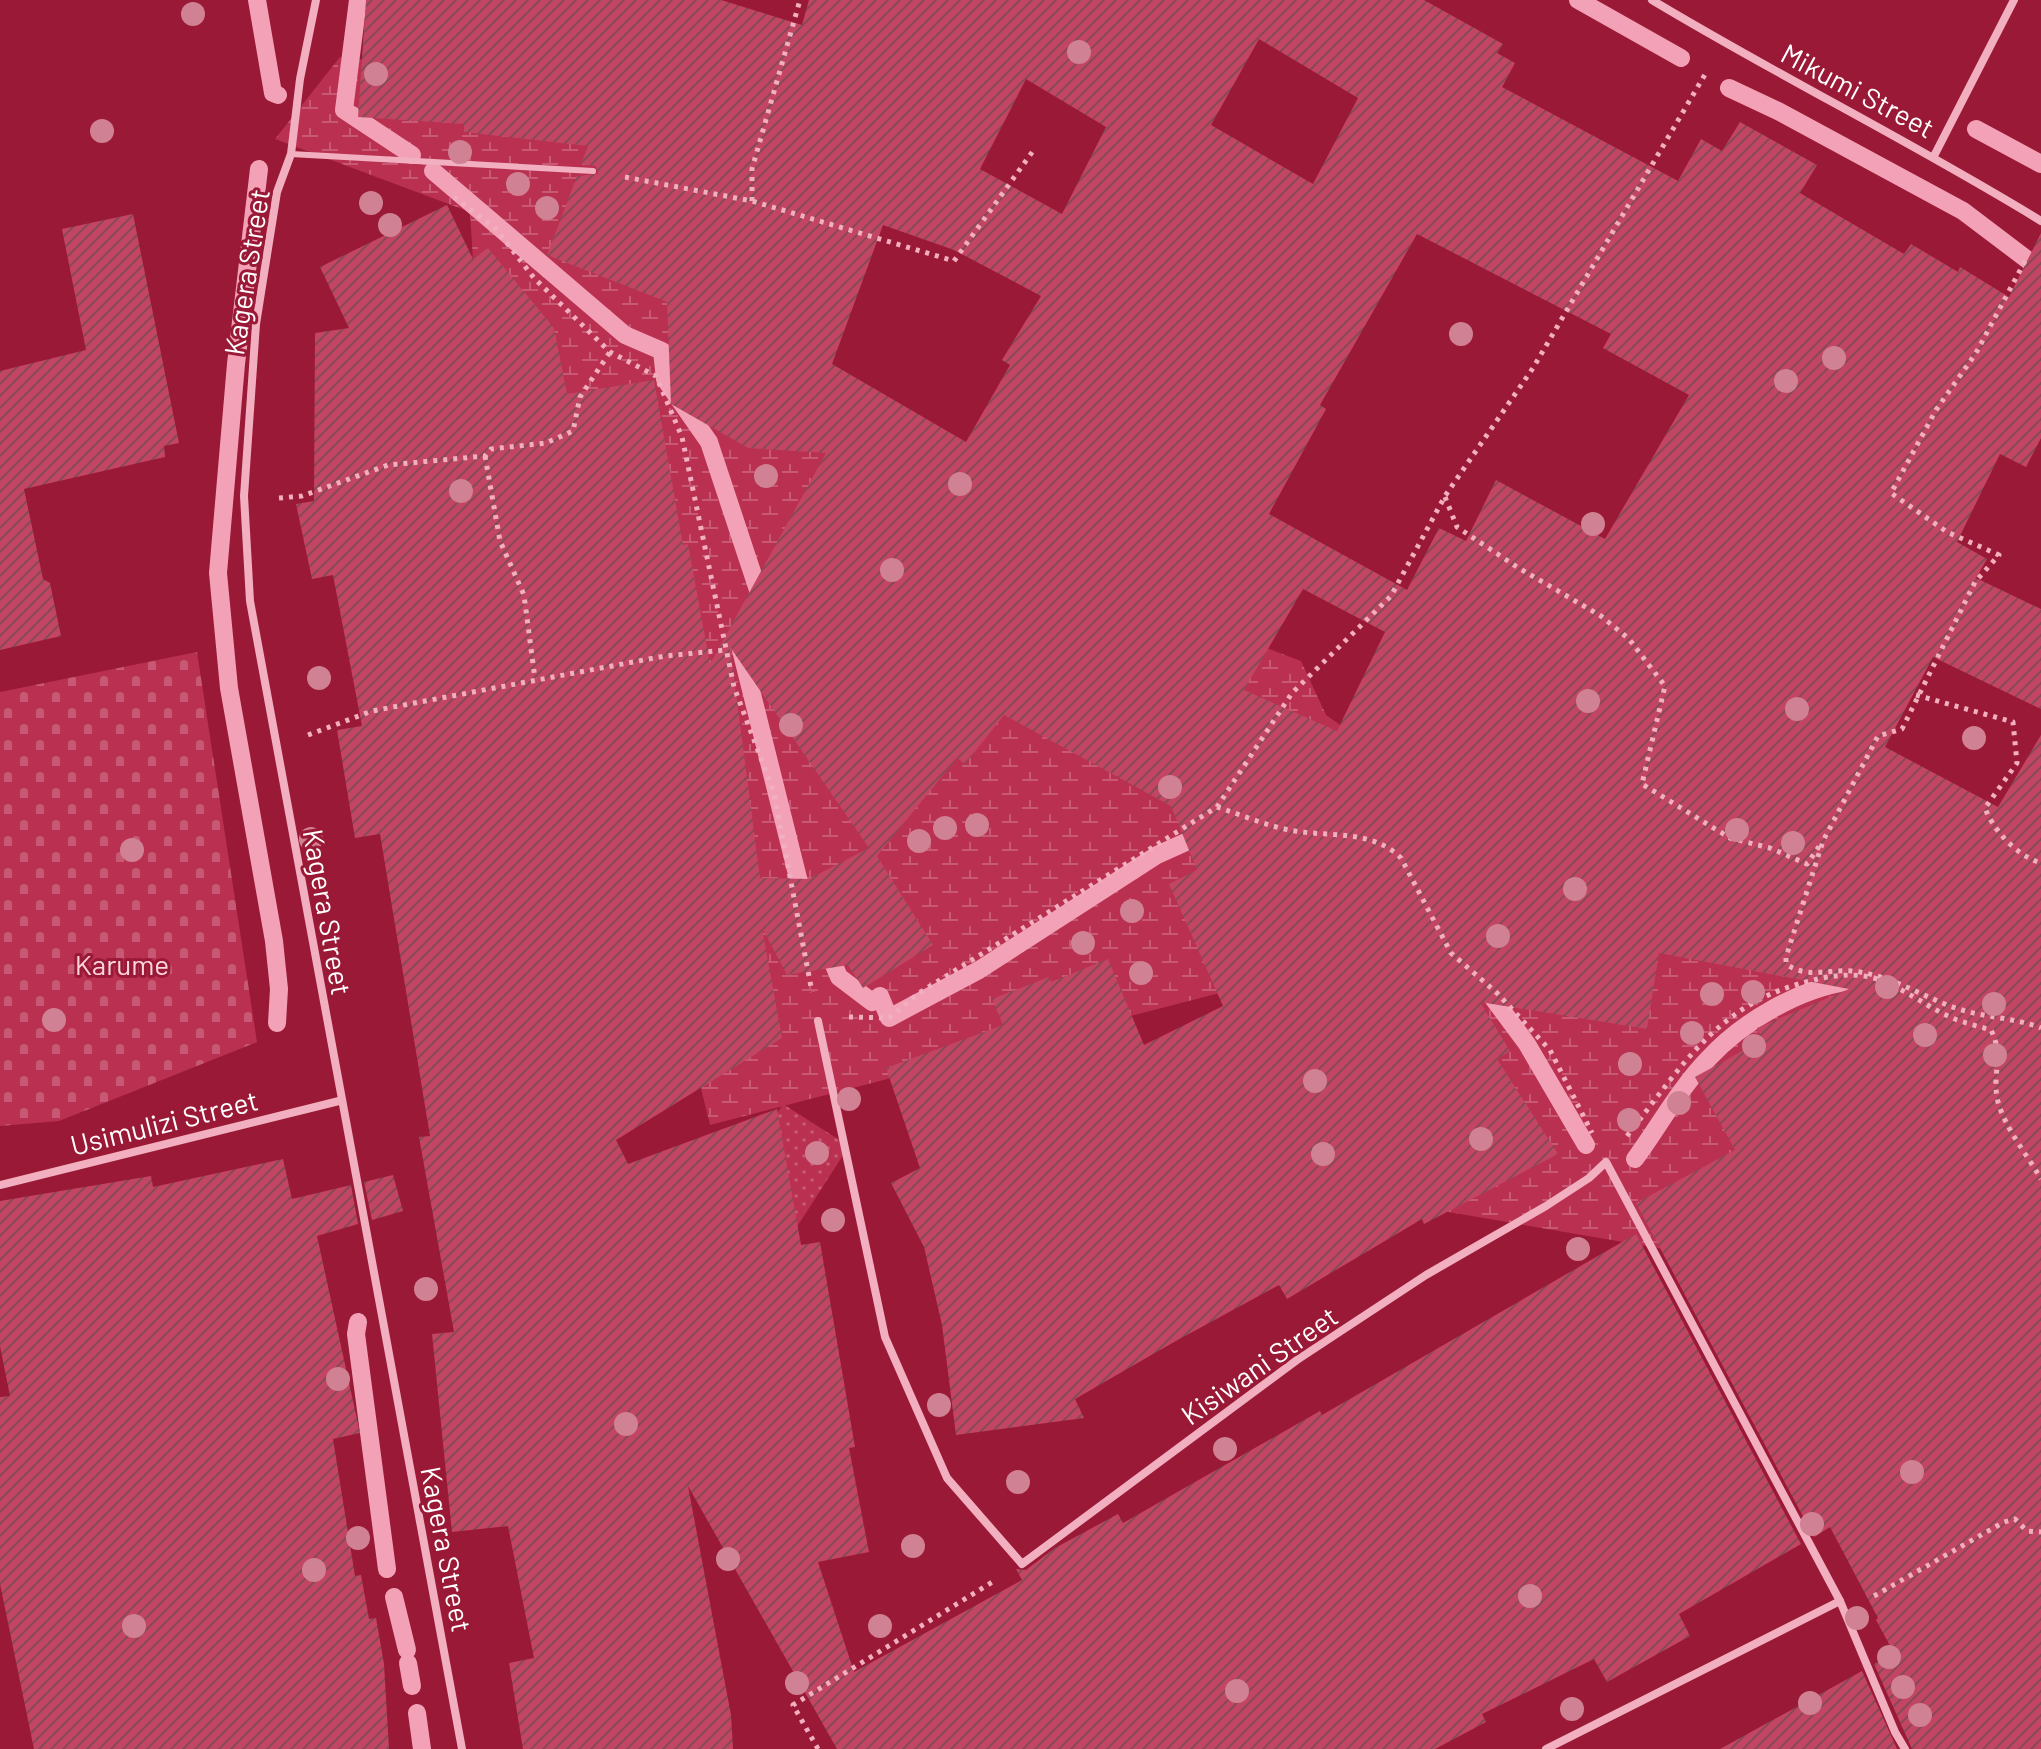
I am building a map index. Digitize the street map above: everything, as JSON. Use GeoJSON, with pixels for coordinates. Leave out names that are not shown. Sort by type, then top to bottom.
{"type":"FeatureCollection","features":[{"type":"Feature","properties":{"kind":"street","name":"Kagera Street"},"geometry":{"type":"LineString","coordinates":[[316,0],[300,79],[291,154],[277,192],[256,324],[244,496],[250,601],[339,1101],[462,1749]]}},
{"type":"Feature","properties":{"kind":"street","name":"Mikumi Street"},"geometry":{"type":"LineString","coordinates":[[1652,0],[1723,43],[1934,156],[2041,221]]}},
{"type":"Feature","properties":{"kind":"street"},"geometry":{"type":"LineString","coordinates":[[1934,156],[2014,0]]}},
{"type":"Feature","properties":{"kind":"street"},"geometry":{"type":"LineString","coordinates":[[818,1021],[885,1337],[947,1478],[1022,1564]]}},
{"type":"Feature","properties":{"kind":"street","name":"Usimulizi Street"},"geometry":{"type":"LineString","coordinates":[[0,1185],[339,1101]]}},
{"type":"Feature","properties":{"kind":"street"},"geometry":{"type":"LineString","coordinates":[[1606,1162],[1840,1601],[1905,1749]]}},
{"type":"Feature","properties":{"kind":"street","name":"Kisiwani Street"},"geometry":{"type":"LineString","coordinates":[[1022,1564],[1297,1360],[1426,1275],[1546,1206],[1589,1178],[1606,1162]]}},
{"type":"Feature","properties":{"kind":"street"},"geometry":{"type":"LineString","coordinates":[[1546,1749],[1840,1601]]}},
{"type":"Feature","properties":{"kind":"lane"},"geometry":{"type":"LineString","coordinates":[[291,154],[593,171]]}},
{"type":"Feature","properties":{"kind":"path"},"geometry":{"type":"LineString","coordinates":[[752,201],[752,169],[800,0]]}},
{"type":"Feature","properties":{"kind":"path"},"geometry":{"type":"LineString","coordinates":[[403,159],[496,229],[534,278],[610,352],[656,376],[682,437],[734,687],[774,793],[818,1021],[860,1016],[889,1018],[919,993],[1217,807],[1292,693],[1391,596],[1445,496],[1533,368],[1723,43]]}},
{"type":"Feature","properties":{"kind":"path"},"geometry":{"type":"LineString","coordinates":[[593,171],[752,201],[954,261],[1033,151]]}},
{"type":"Feature","properties":{"kind":"path"},"geometry":{"type":"LineString","coordinates":[[1445,496],[1457,527],[1517,567],[1601,616],[1629,639],[1665,686],[1642,784],[1730,838],[1770,848],[1807,864],[1823,841],[1878,736],[1902,729],[1916,695],[1975,582],[1999,555],[1947,532],[1891,493],[1936,410],[1976,353],[2025,261]]}},
{"type":"Feature","properties":{"kind":"path"},"geometry":{"type":"LineString","coordinates":[[244,496],[289,499],[388,465],[485,456],[491,449],[546,443],[573,431],[580,397],[610,352]]}},
{"type":"Feature","properties":{"kind":"path"},"geometry":{"type":"LineString","coordinates":[[485,456],[500,541],[524,595],[535,679]]}},
{"type":"Feature","properties":{"kind":"path"},"geometry":{"type":"LineString","coordinates":[[276,748],[372,711],[665,656],[725,650]]}},
{"type":"Feature","properties":{"kind":"path"},"geometry":{"type":"LineString","coordinates":[[1916,695],[2013,722],[2017,763],[1985,808],[1991,826],[2031,860],[2041,863]]}},
{"type":"Feature","properties":{"kind":"path"},"geometry":{"type":"LineString","coordinates":[[1217,807],[1292,831],[1372,838],[1401,858],[1451,953],[1497,993],[1550,1050],[1606,1162],[1693,1050],[1744,1005],[1790,985],[1851,975],[1895,986],[1950,1018],[1991,1030],[2000,1049],[1996,1078],[1999,1105],[2041,1179]]}},
{"type":"Feature","properties":{"kind":"path"},"geometry":{"type":"LineString","coordinates":[[1823,841],[1786,964],[1794,970],[1814,974],[1851,971],[1887,978],[1962,1010],[2041,1028]]}},
{"type":"Feature","properties":{"kind":"path"},"geometry":{"type":"LineString","coordinates":[[1847,1616],[1886,1586],[2004,1522],[2015,1519],[2027,1531],[2041,1532]]}},
{"type":"Feature","properties":{"kind":"path"},"geometry":{"type":"LineString","coordinates":[[818,1749],[793,1705],[1022,1564]]}},
{"type":"Feature","properties":{"kind":"green space"},"geometry":{"type":"Polygon","coordinates":[[[340,57],[543,81],[975,622],[1240,638],[1301,661],[1326,715],[1373,748],[2041,913],[1704,1256],[1373,1199],[1289,975],[710,1125],[644,858],[477,324],[470,212],[275,139],[340,57]]]}},
{"type":"Feature","properties":{"kind":"green space","name":"Karume"},"geometry":{"type":"Polygon","coordinates":[[[197,652],[257,1042],[59,1121],[0,1126],[0,692],[197,652]]]}},
{"type":"Feature","properties":{"kind":"green space"},"geometry":{"type":"Polygon","coordinates":[[[783,1104],[849,1146],[757,1289],[691,1248],[783,1104]]]}},
{"type":"Feature","properties":{"kind":"building"},"geometry":{"type":"Polygon","coordinates":[[[366,0],[721,0],[802,25],[809,0],[1424,0],[1503,44],[1497,53],[1515,63],[1502,87],[1678,181],[1701,139],[1722,151],[1740,122],[1817,165],[1800,193],[1904,254],[1911,244],[1958,272],[1960,267],[2009,297],[2041,233],[2041,438],[2026,467],[2000,454],[1957,542],[1987,559],[1976,578],[2041,609],[2041,709],[1933,657],[1885,747],[1998,807],[2041,735],[2041,1749],[1912,1749],[1874,1664],[1894,1653],[1876,1620],[1878,1618],[1830,1527],[1814,1537],[1636,1203],[1735,1150],[1695,1077],[1762,1040],[1757,1028],[1849,989],[1659,953],[1647,1029],[1480,1002],[1510,1051],[1497,1059],[1558,1154],[1424,1224],[1422,1219],[1287,1299],[1279,1285],[1174,1342],[1075,1399],[1084,1418],[956,1435],[942,1325],[924,1247],[891,1183],[920,1168],[886,1068],[1003,1025],[992,999],[1049,977],[1051,982],[1108,959],[1144,1045],[1223,1006],[1169,884],[1197,870],[1171,806],[1004,715],[965,764],[957,758],[877,856],[933,945],[863,988],[848,965],[787,975],[762,928],[782,1038],[616,1140],[628,1164],[777,1109],[801,1245],[820,1242],[855,1447],[849,1448],[869,1552],[818,1562],[854,1672],[1022,1580],[1016,1569],[1026,1570],[1055,1548],[1118,1514],[1123,1523],[1320,1411],[1322,1415],[1636,1234],[1801,1544],[1679,1614],[1690,1636],[1607,1682],[1594,1659],[1482,1714],[1486,1722],[1435,1749],[837,1749],[688,1486],[731,1715],[733,1749],[523,1749],[509,1663],[534,1658],[508,1526],[452,1532],[432,1334],[454,1332],[419,1137],[430,1136],[380,834],[355,838],[337,730],[362,726],[333,575],[312,579],[296,504],[314,501],[315,333],[349,328],[320,267],[447,205],[473,259],[488,248],[554,328],[567,394],[654,380],[683,545],[688,544],[710,664],[826,453],[748,448],[671,404],[667,302],[547,255],[577,176],[598,174],[596,166],[581,164],[588,146],[464,132],[464,124],[358,117],[366,0]],[[1259,39],[1211,125],[1313,184],[1358,98],[1259,39]],[[1026,79],[980,169],[1062,214],[1106,127],[1026,79]],[[883,225],[832,364],[966,442],[1010,365],[1002,360],[1041,296],[954,250],[883,225]],[[1417,234],[1320,405],[1326,409],[1269,514],[1407,590],[1439,528],[1466,541],[1496,480],[1605,539],[1689,395],[1603,348],[1611,334],[1417,234]],[[1303,589],[1244,690],[1337,731],[1385,632],[1303,589]],[[730,647],[760,878],[809,879],[869,848],[730,647]]]}},
{"type":"Feature","properties":{"kind":"building"},"geometry":{"type":"Polygon","coordinates":[[[133,214],[179,443],[164,446],[165,457],[24,489],[43,579],[50,583],[61,636],[0,650],[0,371],[86,350],[62,229],[133,214]]]}},
{"type":"Feature","properties":{"kind":"building"},"geometry":{"type":"Polygon","coordinates":[[[283,1159],[292,1199],[351,1185],[358,1224],[317,1236],[360,1433],[333,1439],[355,1576],[361,1575],[369,1619],[376,1618],[384,1664],[389,1749],[34,1749],[0,1584],[0,1397],[10,1396],[0,1346],[0,1201],[151,1176],[153,1187],[283,1159]]]}},
{"type":"Feature","properties":{"kind":"building"},"geometry":{"type":"Polygon","coordinates":[[[393,1175],[403,1211],[372,1220],[364,1182],[393,1175]]]}},
{"type":"Feature","properties":{"kind":"building"},"geometry":{"type":"Polygon","coordinates":[[[1862,1671],[1897,1749],[1720,1749],[1862,1671]]]}},
{"type":"Feature","properties":{"kind":"waterway"},"geometry":{"type":"LineString","coordinates":[[257,0],[273,93],[278,95]]}},
{"type":"Feature","properties":{"kind":"waterway"},"geometry":{"type":"LineString","coordinates":[[358,0],[344,110],[412,155]]}},
{"type":"Feature","properties":{"kind":"waterway"},"geometry":{"type":"LineString","coordinates":[[1578,0],[1681,58]]}},
{"type":"Feature","properties":{"kind":"waterway"},"geometry":{"type":"LineString","coordinates":[[1729,88],[1778,111],[1963,211],[2041,270]]}},
{"type":"Feature","properties":{"kind":"waterway"},"geometry":{"type":"LineString","coordinates":[[1976,129],[2041,164]]}},
{"type":"Feature","properties":{"kind":"waterway"},"geometry":{"type":"LineString","coordinates":[[259,169],[236,364],[218,573],[229,688],[274,941],[279,989],[277,1023]]}},
{"type":"Feature","properties":{"kind":"waterway"},"geometry":{"type":"LineString","coordinates":[[433,171],[625,335],[662,351],[665,379],[709,442],[762,602]]}},
{"type":"Feature","properties":{"kind":"waterway"},"geometry":{"type":"LineString","coordinates":[[740,646],[799,882],[808,902]]}},
{"type":"Feature","properties":{"kind":"waterway"},"geometry":{"type":"LineString","coordinates":[[825,944],[839,977],[872,1002],[880,996],[889,1018],[979,970],[1157,855],[1206,833]]}},
{"type":"Feature","properties":{"kind":"waterway"},"geometry":{"type":"LineString","coordinates":[[1635,1159],[1698,1070],[1722,1045],[1774,1008],[1812,991],[1851,981]]}},
{"type":"Feature","properties":{"kind":"waterway"},"geometry":{"type":"LineString","coordinates":[[1484,986],[1527,1044],[1586,1145]]}},
{"type":"Feature","properties":{"kind":"waterway"},"geometry":{"type":"LineString","coordinates":[[358,1322],[356,1334],[387,1569]]}},
{"type":"Feature","properties":{"kind":"waterway"},"geometry":{"type":"LineString","coordinates":[[394,1597],[407,1650]]}},
{"type":"Feature","properties":{"kind":"waterway"},"geometry":{"type":"LineString","coordinates":[[408,1663],[412,1686]]}},
{"type":"Feature","properties":{"kind":"waterway"},"geometry":{"type":"LineString","coordinates":[[417,1713],[422,1749]]}}]}
